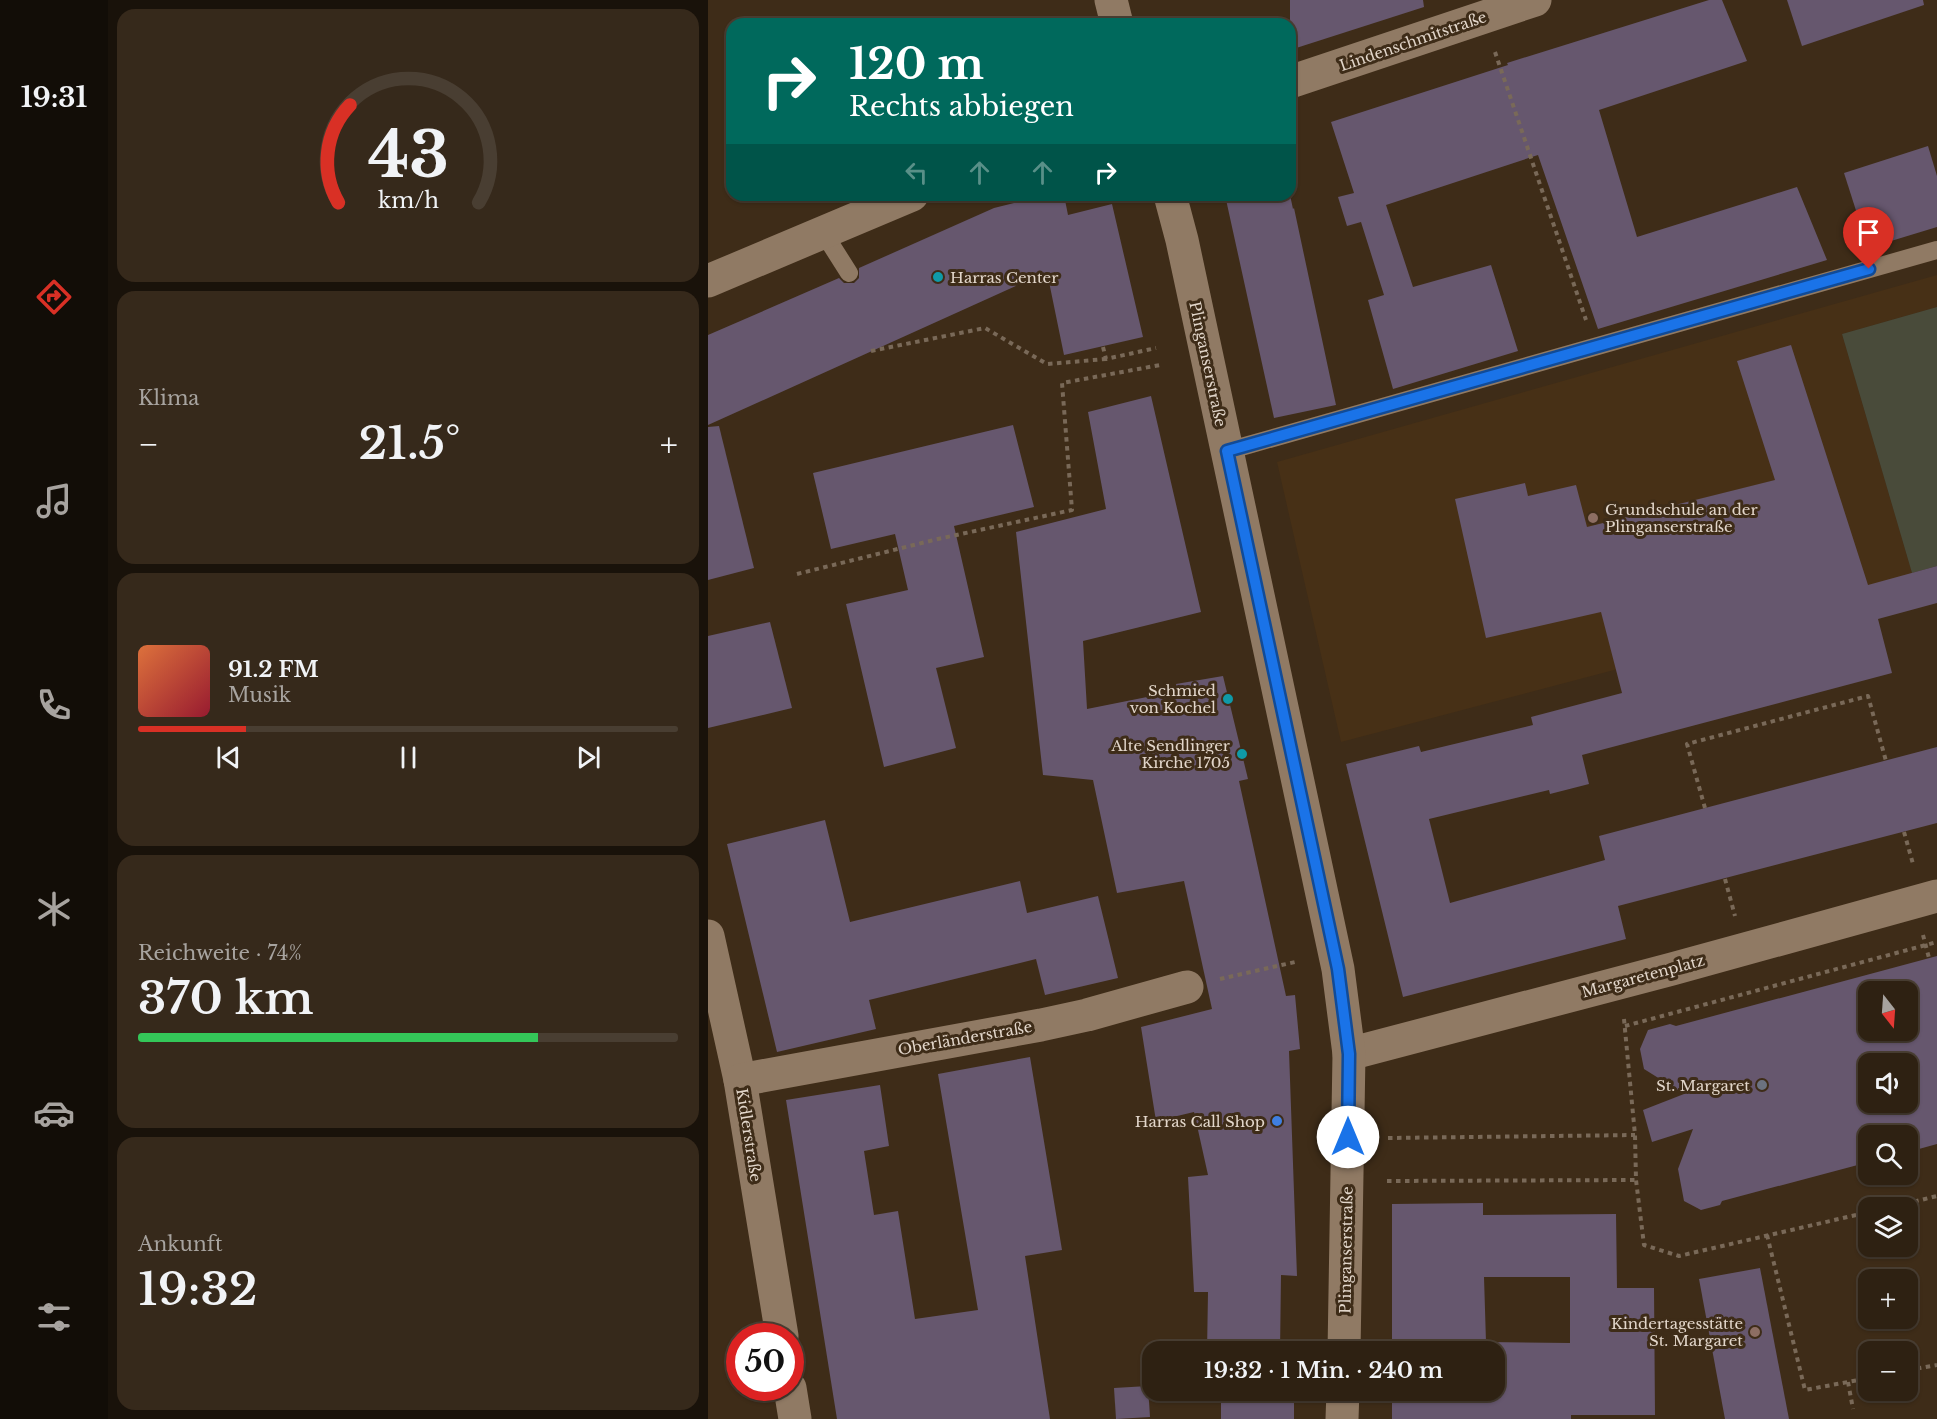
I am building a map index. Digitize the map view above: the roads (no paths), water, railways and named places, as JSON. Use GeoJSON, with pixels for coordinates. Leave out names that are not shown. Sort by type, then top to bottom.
{"type":"FeatureCollection","features":[{"type":"Feature","properties":{"kind":"street"},"geometry":{"type":"LineString","coordinates":[[1111,0],[1116,18]]}},
{"type":"Feature","properties":{"kind":"street","name":"Lindenschmitstraße"},"geometry":{"type":"LineString","coordinates":[[1296,80],[1535,0]]}},
{"type":"Feature","properties":{"kind":"street"},"geometry":{"type":"LineString","coordinates":[[708,281],[898,201]]}},
{"type":"Feature","properties":{"kind":"street","name":"Plinganserstraße"},"geometry":{"type":"LineString","coordinates":[[1172,201],[1182,240],[1338,969],[1349,1054],[1344,1341]]}},
{"type":"Feature","properties":{"kind":"street","name":"Margaretenplatz"},"geometry":{"type":"LineString","coordinates":[[1349,1054],[1937,896]]}},
{"type":"Feature","properties":{"kind":"street","name":"Kidlerstraße"},"geometry":{"type":"LineString","coordinates":[[708,936],[727,1064],[779,1323]]}},
{"type":"Feature","properties":{"kind":"street","name":"Oberländerstraße"},"geometry":{"type":"LineString","coordinates":[[727,1064],[1041,1025],[1187,987]]}},
{"type":"Feature","properties":{"kind":"street"},"geometry":{"type":"LineString","coordinates":[[792,1401],[795,1419]]}},
{"type":"Feature","properties":{"kind":"street"},"geometry":{"type":"LineString","coordinates":[[1342,1419],[1343,1401]]}},
{"type":"Feature","properties":{"kind":"lane"},"geometry":{"type":"LineString","coordinates":[[823,232],[849,273]]}},
{"type":"Feature","properties":{"kind":"lane"},"geometry":{"type":"LineString","coordinates":[[1227,451],[1937,250]]}},
{"type":"Feature","properties":{"kind":"place","name":"Harras Center"},"geometry":{"type":"Point","coordinates":[938,277]}},
{"type":"Feature","properties":{"kind":"place","name":"Grundschule an der Plinganserstraße"},"geometry":{"type":"Point","coordinates":[1593,518]}},
{"type":"Feature","properties":{"kind":"place","name":"Schmied von Kochel"},"geometry":{"type":"Point","coordinates":[1228,699]}},
{"type":"Feature","properties":{"kind":"place","name":"Alte Sendlinger Kirche 1705"},"geometry":{"type":"Point","coordinates":[1242,754]}},
{"type":"Feature","properties":{"kind":"place","name":"St. Margaret"},"geometry":{"type":"Point","coordinates":[1762,1085]}},
{"type":"Feature","properties":{"kind":"place","name":"Harras Call Shop"},"geometry":{"type":"Point","coordinates":[1277,1121]}},
{"type":"Feature","properties":{"kind":"place","name":"Kindertagesstätte St. Margaret"},"geometry":{"type":"Point","coordinates":[1755,1332]}}]}
